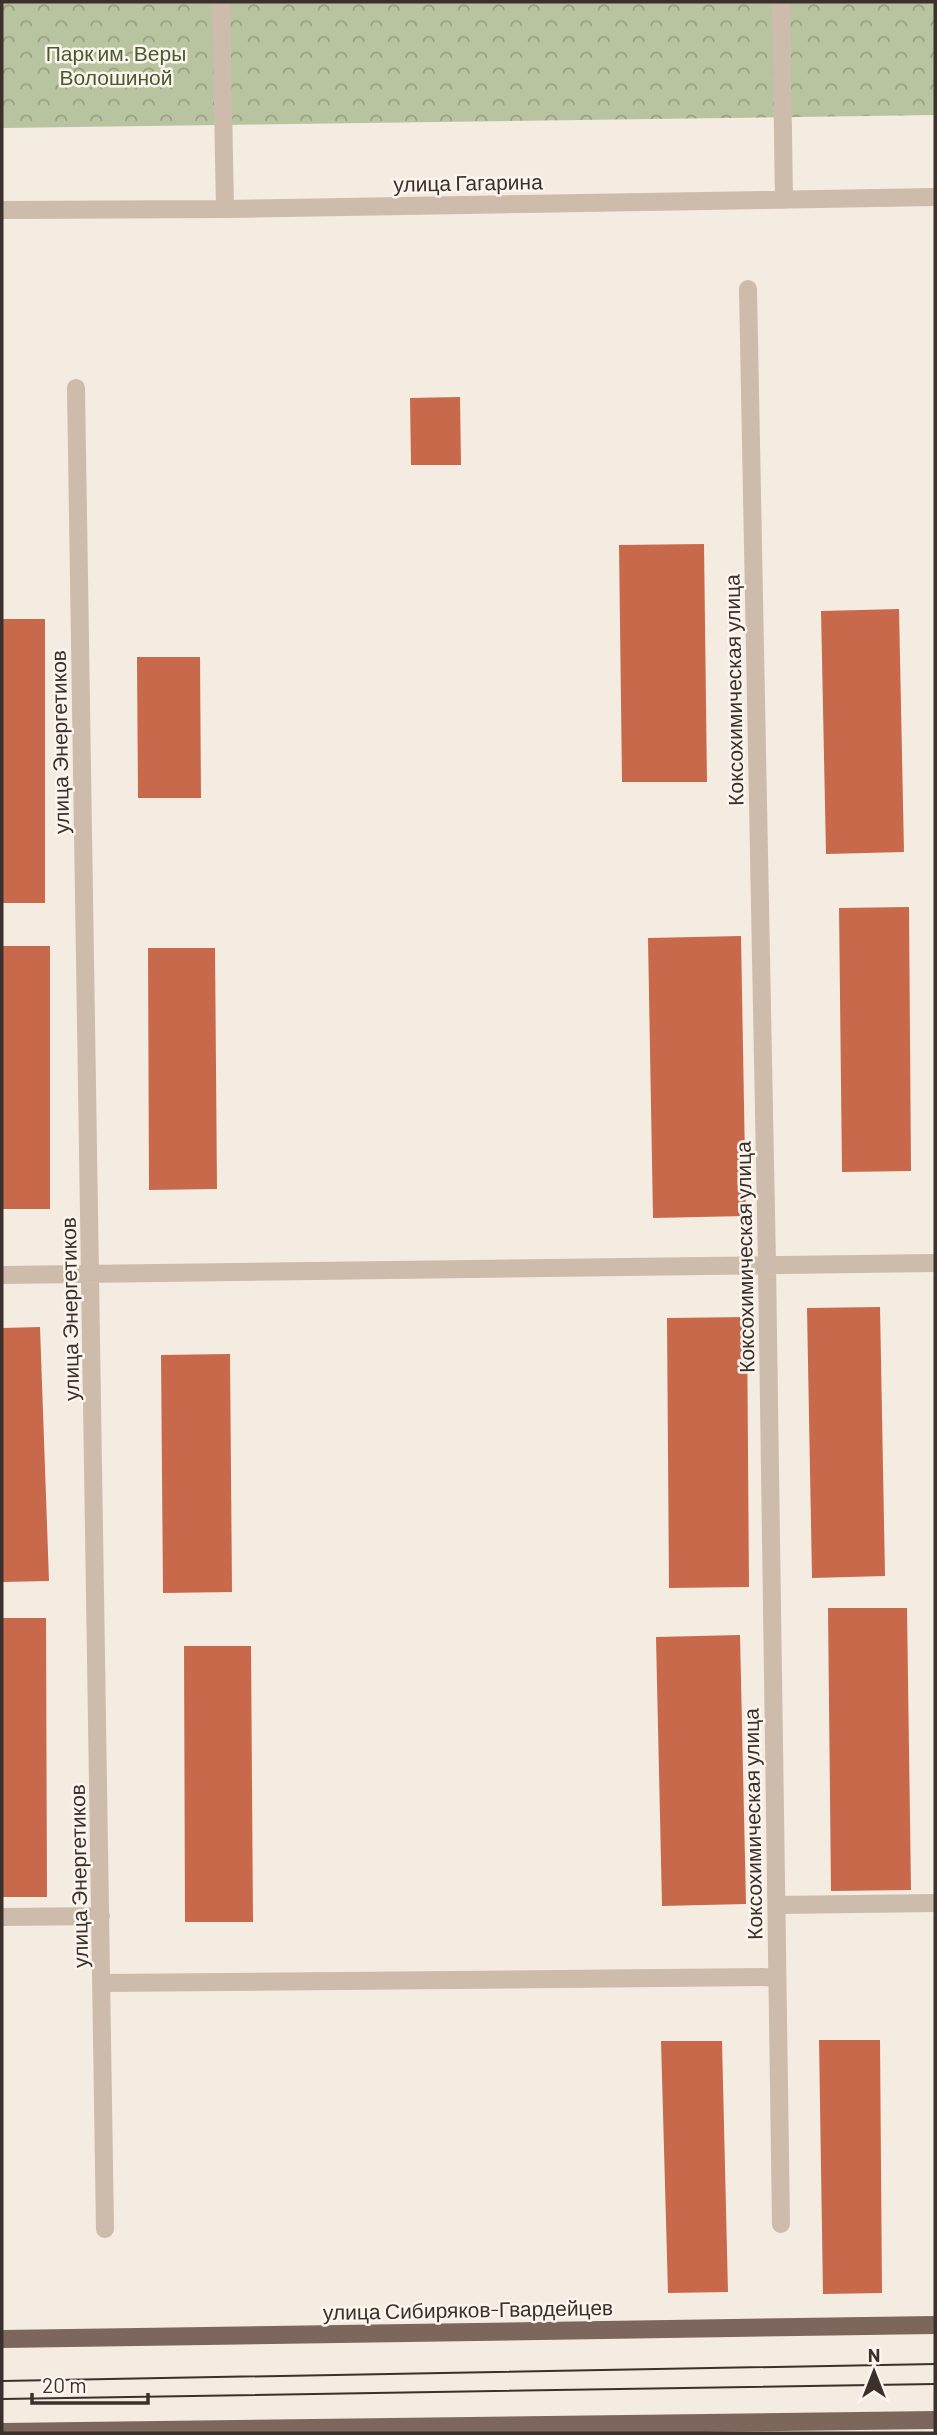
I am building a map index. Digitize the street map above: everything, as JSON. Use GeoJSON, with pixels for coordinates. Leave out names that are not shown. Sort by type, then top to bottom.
{"type":"FeatureCollection","features":[{"type":"Feature","properties":{"kind":"main road","name":"улица Сибиряков-Гвардейцев"},"geometry":{"type":"LineString","coordinates":[[2,2339],[935,2325]]}},
{"type":"Feature","properties":{"kind":"main road"},"geometry":{"type":"LineString","coordinates":[[2,2432],[935,2420]]}},
{"type":"Feature","properties":{"kind":"street"},"geometry":{"type":"LineString","coordinates":[[221,2],[225,209]]}},
{"type":"Feature","properties":{"kind":"street"},"geometry":{"type":"LineString","coordinates":[[781,2],[784,200]]}},
{"type":"Feature","properties":{"kind":"street","name":"улица Гагарина"},"geometry":{"type":"LineString","coordinates":[[2,210],[225,209],[935,197]]}},
{"type":"Feature","properties":{"kind":"street","name":"Коксохимическая улица"},"geometry":{"type":"LineString","coordinates":[[748,289],[767,1265],[781,2224]]}},
{"type":"Feature","properties":{"kind":"street","name":"улица Энергетиков"},"geometry":{"type":"LineString","coordinates":[[76,388],[105,2229]]}},
{"type":"Feature","properties":{"kind":"street"},"geometry":{"type":"LineString","coordinates":[[2,1275],[935,1263]]}},
{"type":"Feature","properties":{"kind":"street"},"geometry":{"type":"LineString","coordinates":[[776,1905],[935,1903]]}},
{"type":"Feature","properties":{"kind":"street"},"geometry":{"type":"LineString","coordinates":[[2,1917],[101,1916]]}},
{"type":"Feature","properties":{"kind":"street"},"geometry":{"type":"LineString","coordinates":[[103,1983],[776,1977]]}},
{"type":"Feature","properties":{"kind":"green space","name":"Парк им. Веры Волошиной"},"geometry":{"type":"Polygon","coordinates":[[[2,2],[935,2],[935,115],[2,128],[2,2]]]}},
{"type":"Feature","properties":{"kind":"building"},"geometry":{"type":"Polygon","coordinates":[[[460,397],[461,465],[411,465],[410,398],[460,397]]]}},
{"type":"Feature","properties":{"kind":"building"},"geometry":{"type":"Polygon","coordinates":[[[704,544],[707,782],[622,782],[619,545],[704,544]]]}},
{"type":"Feature","properties":{"kind":"building"},"geometry":{"type":"Polygon","coordinates":[[[899,609],[904,852],[826,854],[821,611],[899,609]]]}},
{"type":"Feature","properties":{"kind":"building"},"geometry":{"type":"Polygon","coordinates":[[[2,619],[45,619],[45,903],[2,903],[2,619]]]}},
{"type":"Feature","properties":{"kind":"building"},"geometry":{"type":"Polygon","coordinates":[[[137,657],[200,657],[201,798],[138,798],[137,657]]]}},
{"type":"Feature","properties":{"kind":"building"},"geometry":{"type":"Polygon","coordinates":[[[909,907],[911,1171],[842,1172],[839,908],[909,907]]]}},
{"type":"Feature","properties":{"kind":"building"},"geometry":{"type":"Polygon","coordinates":[[[741,936],[746,1216],[653,1218],[648,938],[741,936]]]}},
{"type":"Feature","properties":{"kind":"building"},"geometry":{"type":"Polygon","coordinates":[[[2,946],[50,946],[50,1209],[2,1209],[2,946]]]}},
{"type":"Feature","properties":{"kind":"building"},"geometry":{"type":"Polygon","coordinates":[[[148,948],[215,948],[217,1189],[149,1190],[148,948]]]}},
{"type":"Feature","properties":{"kind":"building"},"geometry":{"type":"Polygon","coordinates":[[[880,1307],[885,1576],[812,1578],[807,1308],[880,1307]]]}},
{"type":"Feature","properties":{"kind":"building"},"geometry":{"type":"Polygon","coordinates":[[[747,1317],[749,1587],[669,1588],[667,1318],[747,1317]]]}},
{"type":"Feature","properties":{"kind":"building"},"geometry":{"type":"Polygon","coordinates":[[[40,1327],[49,1581],[2,1582],[2,1328],[40,1327]]]}},
{"type":"Feature","properties":{"kind":"building"},"geometry":{"type":"Polygon","coordinates":[[[230,1354],[232,1592],[163,1593],[161,1355],[230,1354]]]}},
{"type":"Feature","properties":{"kind":"building"},"geometry":{"type":"Polygon","coordinates":[[[828,1608],[907,1608],[911,1890],[831,1891],[828,1608]]]}},
{"type":"Feature","properties":{"kind":"building"},"geometry":{"type":"Polygon","coordinates":[[[2,1618],[46,1618],[47,1897],[2,1897],[2,1618]]]}},
{"type":"Feature","properties":{"kind":"building"},"geometry":{"type":"Polygon","coordinates":[[[740,1635],[746,1904],[662,1906],[656,1637],[740,1635]]]}},
{"type":"Feature","properties":{"kind":"building"},"geometry":{"type":"Polygon","coordinates":[[[184,1646],[251,1646],[253,1922],[185,1922],[184,1646]]]}},
{"type":"Feature","properties":{"kind":"building"},"geometry":{"type":"Polygon","coordinates":[[[819,2040],[880,2040],[882,2293],[823,2294],[819,2040]]]}},
{"type":"Feature","properties":{"kind":"building"},"geometry":{"type":"Polygon","coordinates":[[[661,2041],[722,2041],[728,2292],[668,2293],[661,2041]]]}},
{"type":"Feature","properties":{"kind":"tram line"},"geometry":{"type":"LineString","coordinates":[[2,2381],[935,2364]]}},
{"type":"Feature","properties":{"kind":"tram line"},"geometry":{"type":"LineString","coordinates":[[2,2399],[935,2384]]}}]}
